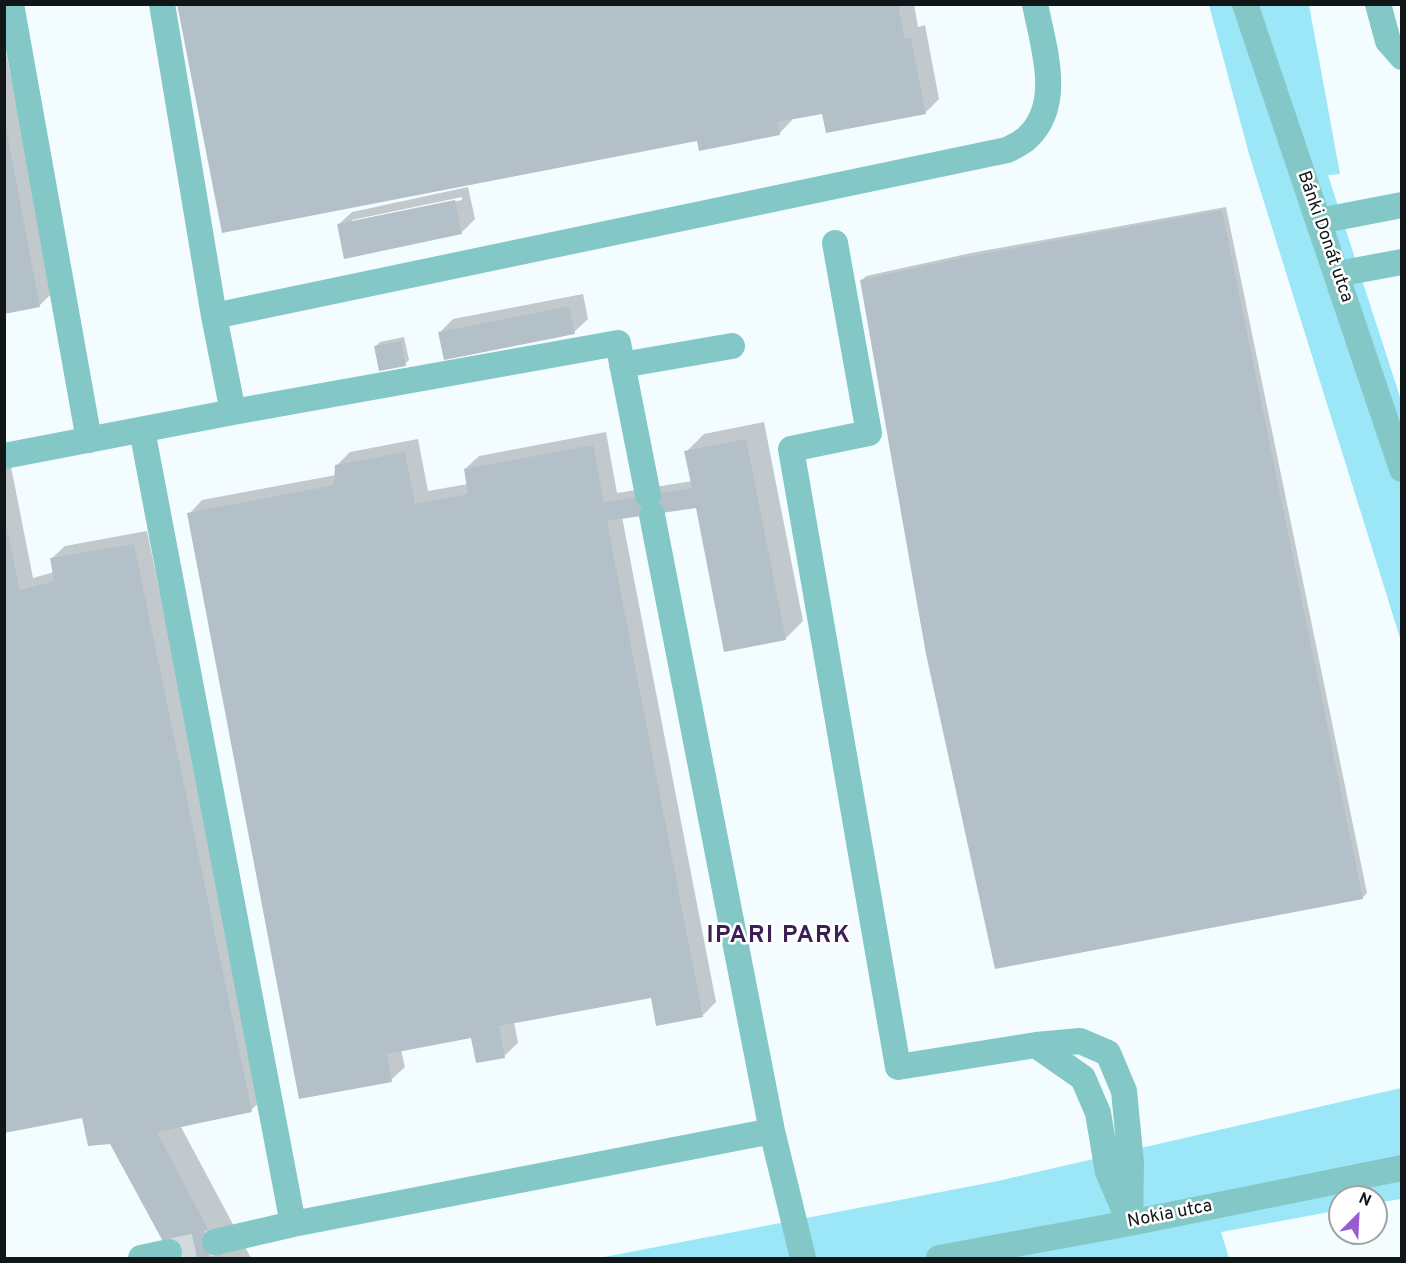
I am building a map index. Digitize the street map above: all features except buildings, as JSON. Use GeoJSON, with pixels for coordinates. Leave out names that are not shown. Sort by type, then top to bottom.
{"type":"FeatureCollection","features":[{"type":"Feature","properties":{"kind":"street"},"geometry":{"type":"LineString","coordinates":[[11,4],[89,440]]}},
{"type":"Feature","properties":{"kind":"street"},"geometry":{"type":"LineString","coordinates":[[162,4],[214,316],[233,412]]}},
{"type":"Feature","properties":{"kind":"street"},"geometry":{"type":"LineString","coordinates":[[214,316],[1007,150],[1026,139],[1043,114],[1047,101],[1049,82],[1035,4]]}},
{"type":"Feature","properties":{"kind":"street","name":"Bánki Donát utca"},"geometry":{"type":"LineString","coordinates":[[1245,4],[1401,469]]}},
{"type":"Feature","properties":{"kind":"street"},"geometry":{"type":"LineString","coordinates":[[1378,4],[1388,41],[1401,57]]}},
{"type":"Feature","properties":{"kind":"street"},"geometry":{"type":"LineString","coordinates":[[1319,221],[1401,205]]}},
{"type":"Feature","properties":{"kind":"street"},"geometry":{"type":"LineString","coordinates":[[835,243],[869,433],[792,449],[898,1067],[1036,1045],[1080,1041],[1108,1053],[1124,1091],[1131,1163],[1130,1223]]}},
{"type":"Feature","properties":{"kind":"street"},"geometry":{"type":"LineString","coordinates":[[1337,274],[1401,262]]}},
{"type":"Feature","properties":{"kind":"street"},"geometry":{"type":"LineString","coordinates":[[4,456],[233,412],[618,343],[772,1131],[803,1258]]}},
{"type":"Feature","properties":{"kind":"street"},"geometry":{"type":"LineString","coordinates":[[622,365],[732,346]]}},
{"type":"Feature","properties":{"kind":"street"},"geometry":{"type":"LineString","coordinates":[[142,430],[293,1224]]}},
{"type":"Feature","properties":{"kind":"street"},"geometry":{"type":"LineString","coordinates":[[1036,1045],[1083,1078],[1098,1113],[1108,1172],[1130,1223]]}},
{"type":"Feature","properties":{"kind":"street"},"geometry":{"type":"LineString","coordinates":[[215,1242],[293,1224],[772,1131]]}},
{"type":"Feature","properties":{"kind":"street","name":"Nokia utca"},"geometry":{"type":"LineString","coordinates":[[939,1258],[1130,1223],[1401,1168]]}},
{"type":"Feature","properties":{"kind":"street"},"geometry":{"type":"LineString","coordinates":[[141,1258],[169,1252]]}},
{"type":"Feature","properties":{"kind":"shaded area"},"geometry":{"type":"Polygon","coordinates":[[[1209,5],[1309,5],[1340,174],[1328,175],[1401,400],[1401,641],[1249,154],[1209,5]]]}},
{"type":"Feature","properties":{"kind":"shaded area"},"geometry":{"type":"Polygon","coordinates":[[[1401,1088],[1401,1199],[1388,1201],[1388,1185],[1328,1185],[1328,1212],[1221,1232],[1229,1258],[599,1258],[998,1181],[1401,1088]]]}},
{"type":"Feature","properties":{"kind":"tunnel"},"geometry":{"type":"LineString","coordinates":[[169,1252],[215,1242]]}},
{"type":"Feature","properties":{"kind":"district","name":"IPARI PARK"},"geometry":{"type":"Point","coordinates":[779,937]}}]}
